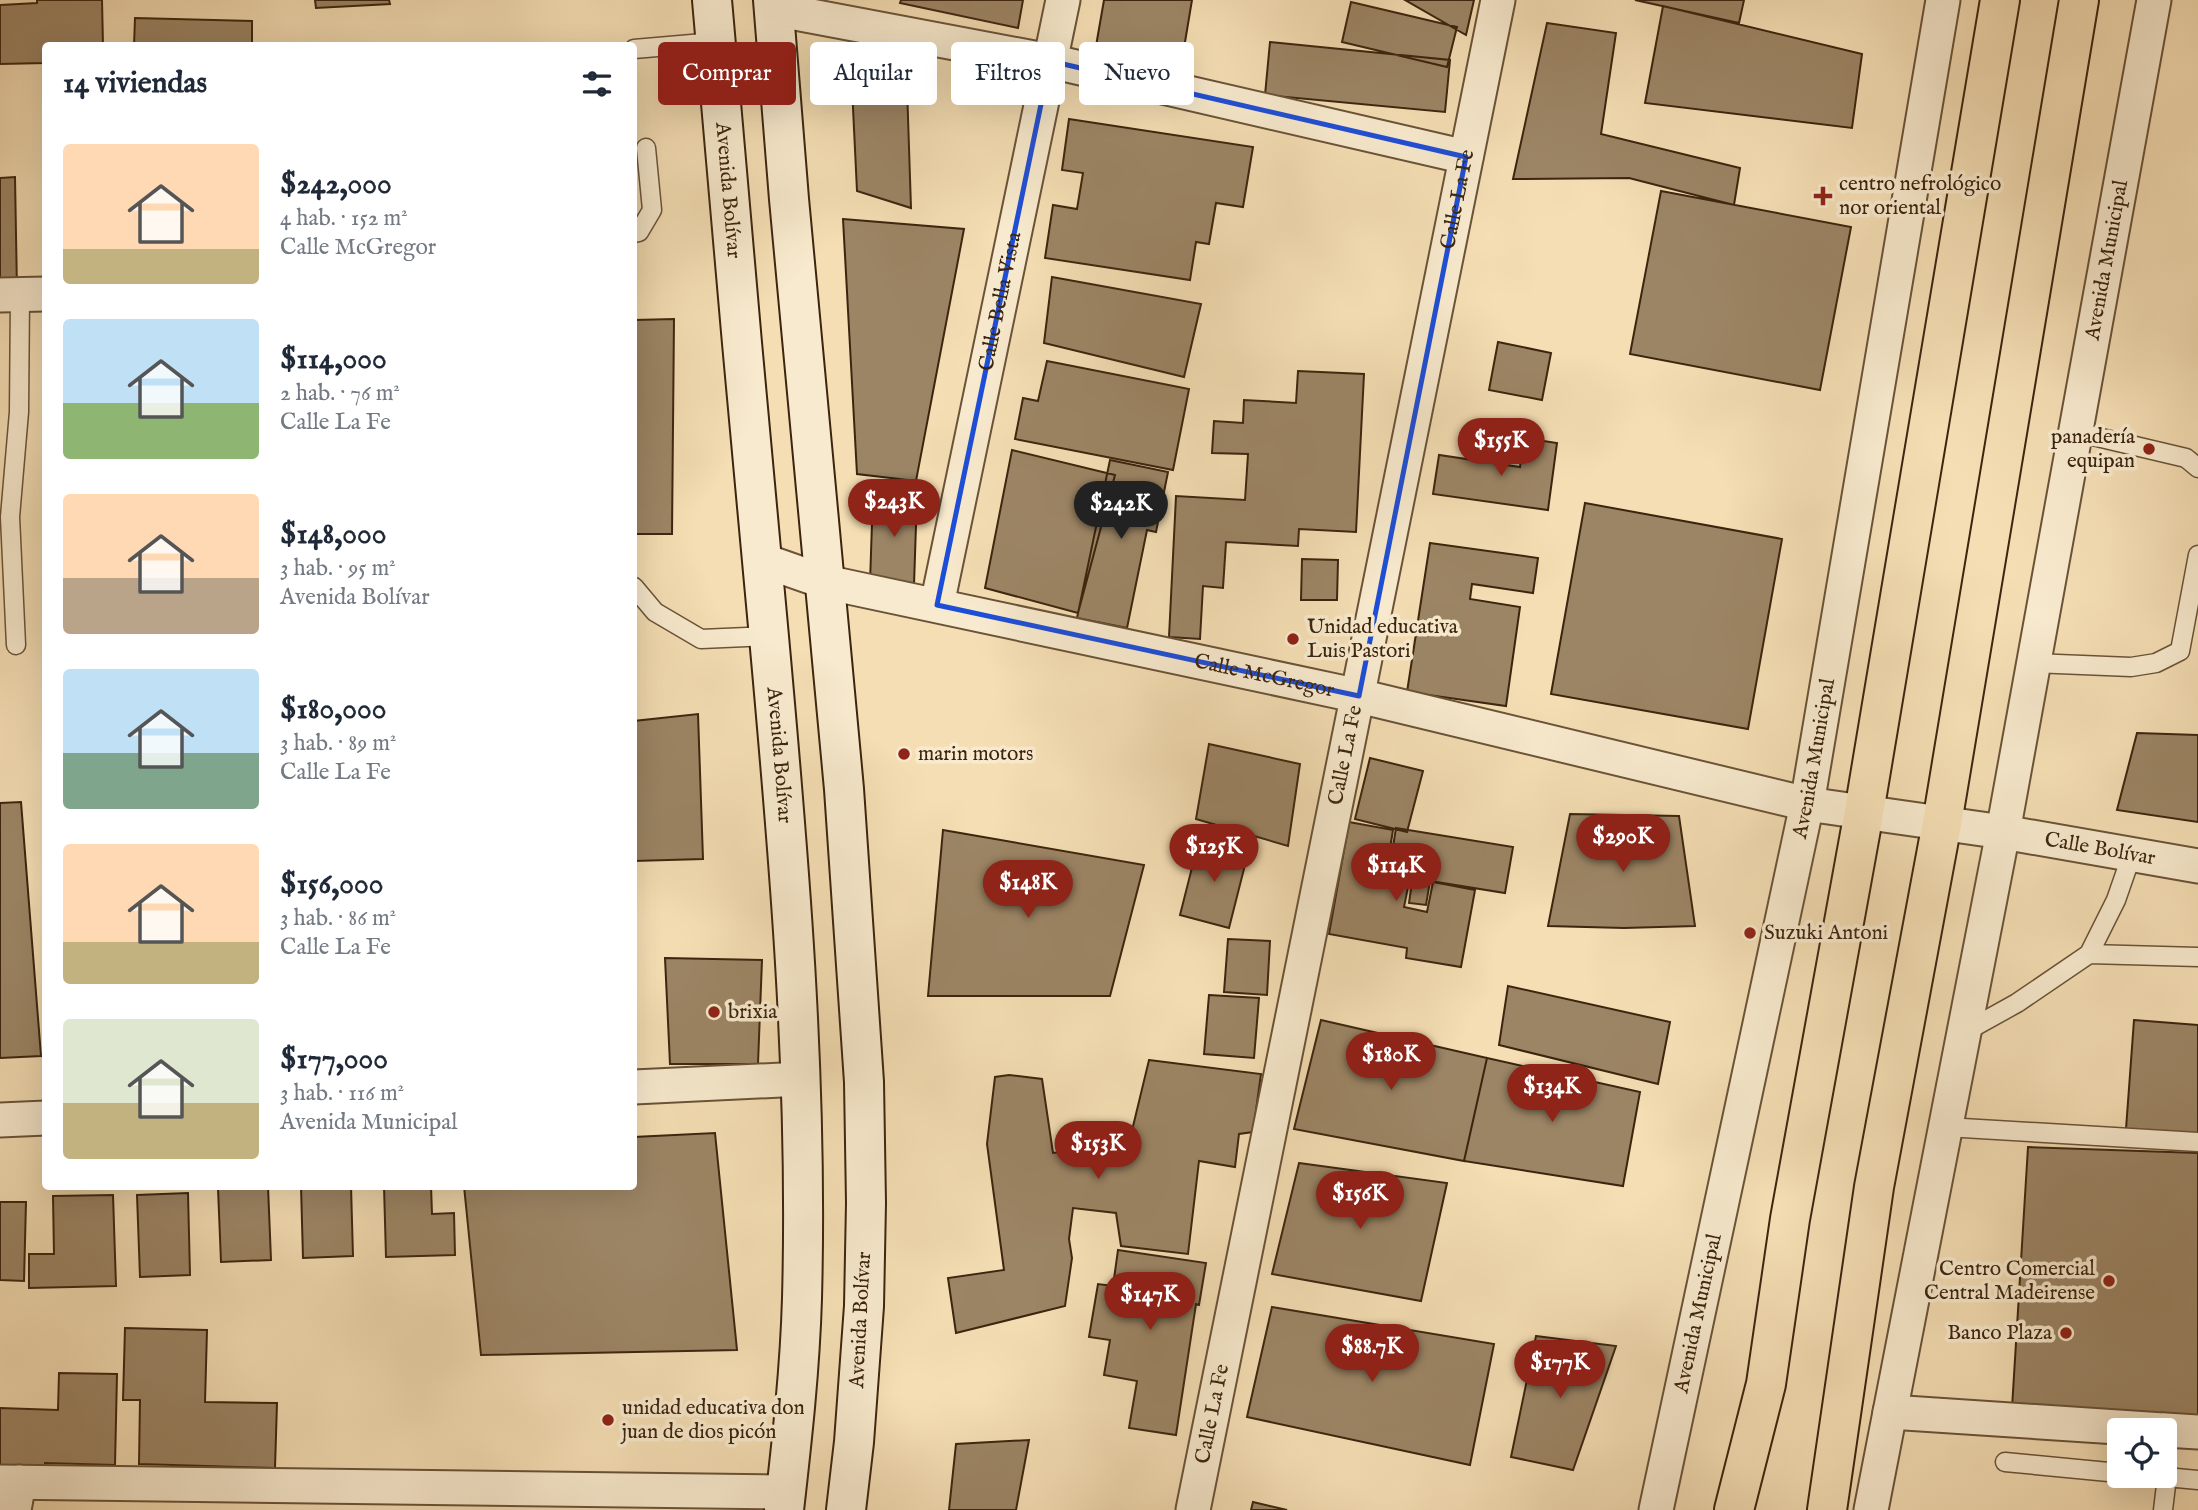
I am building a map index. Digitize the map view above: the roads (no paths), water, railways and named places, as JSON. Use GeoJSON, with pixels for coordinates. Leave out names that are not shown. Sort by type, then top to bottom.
{"type":"FeatureCollection","features":[{"type":"Feature","properties":{"kind":"highway"},"geometry":{"type":"LineString","coordinates":[[1734,1510],[1766,1384],[1790,1219],[1864,812],[2000,0]]}},
{"type":"Feature","properties":{"kind":"highway"},"geometry":{"type":"LineString","coordinates":[[1826,1510],[1874,1187],[1942,823],[2079,0]]}},
{"type":"Feature","properties":{"kind":"street","name":"Avenida Bolívar"},"geometry":{"type":"LineString","coordinates":[[712,0],[715,42]]}},
{"type":"Feature","properties":{"kind":"street","name":"Calle Bella Vista"},"geometry":{"type":"LineString","coordinates":[[1054,42],[1063,0]]}},
{"type":"Feature","properties":{"kind":"street","name":"Calle La Fe"},"geometry":{"type":"LineString","coordinates":[[1193,1510],[1498,0]]}},
{"type":"Feature","properties":{"kind":"street","name":"Avenida Municipal"},"geometry":{"type":"LineString","coordinates":[[1656,1510],[1807,804],[1942,0]]}},
{"type":"Feature","properties":{"kind":"street","name":"Avenida Municipal"},"geometry":{"type":"LineString","coordinates":[[1871,1510],[2003,832],[2154,0]]}},
{"type":"Feature","properties":{"kind":"street","name":"Avenida Bolívar"},"geometry":{"type":"LineString","coordinates":[[774,5],[789,199],[844,789],[864,1082],[864,1306],[846,1510]]}},
{"type":"Feature","properties":{"kind":"street"},"geometry":{"type":"LineString","coordinates":[[774,5],[956,42]]}},
{"type":"Feature","properties":{"kind":"street"},"geometry":{"type":"LineString","coordinates":[[1065,64],[1466,157]]}},
{"type":"Feature","properties":{"kind":"street","name":"Avenida Bolívar"},"geometry":{"type":"LineString","coordinates":[[721,105],[783,786],[802,1079],[802,1303],[785,1501]]}},
{"type":"Feature","properties":{"kind":"street","name":"Calle Bella Vista"},"geometry":{"type":"LineString","coordinates":[[937,605],[1041,105]]}},
{"type":"Feature","properties":{"kind":"street","name":"Calle McGregor"},"geometry":{"type":"LineString","coordinates":[[762,559],[825,582],[1359,696],[1807,804],[1942,823]]}},
{"type":"Feature","properties":{"kind":"street","name":"Calle Bolívar"},"geometry":{"type":"LineString","coordinates":[[1942,823],[2198,866]]}},
{"type":"Feature","properties":{"kind":"street"},"geometry":{"type":"LineString","coordinates":[[637,1087],[802,1079]]}},
{"type":"Feature","properties":{"kind":"street"},"geometry":{"type":"LineString","coordinates":[[0,1120],[42,1118]]}},
{"type":"Feature","properties":{"kind":"street"},"geometry":{"type":"LineString","coordinates":[[1890,1412],[2107,1426]]}},
{"type":"Feature","properties":{"kind":"street"},"geometry":{"type":"LineString","coordinates":[[2177,1431],[2198,1432]]}},
{"type":"Feature","properties":{"kind":"street"},"geometry":{"type":"LineString","coordinates":[[11,1491],[258,1498],[785,1501]]}},
{"type":"Feature","properties":{"kind":"lane"},"geometry":{"type":"LineString","coordinates":[[637,48],[658,46]]}},
{"type":"Feature","properties":{"kind":"lane"},"geometry":{"type":"LineString","coordinates":[[637,232],[652,211],[646,148]]}},
{"type":"Feature","properties":{"kind":"lane"},"geometry":{"type":"LineString","coordinates":[[16,645],[10,517],[19,412],[22,294]]}},
{"type":"Feature","properties":{"kind":"lane"},"geometry":{"type":"LineString","coordinates":[[2076,432],[2186,458],[2198,468]]}},
{"type":"Feature","properties":{"kind":"lane"},"geometry":{"type":"LineString","coordinates":[[2033,663],[2130,667],[2156,663],[2180,651],[2198,555]]}},
{"type":"Feature","properties":{"kind":"lane"},"geometry":{"type":"LineString","coordinates":[[637,591],[655,612],[701,639],[769,636]]}},
{"type":"Feature","properties":{"kind":"lane"},"geometry":{"type":"LineString","coordinates":[[1963,1033],[2017,1003],[2089,954],[2116,900],[2132,854]]}},
{"type":"Feature","properties":{"kind":"lane"},"geometry":{"type":"LineString","coordinates":[[2089,954],[2198,957]]}},
{"type":"Feature","properties":{"kind":"lane"},"geometry":{"type":"LineString","coordinates":[[1946,1127],[2198,1142]]}},
{"type":"Feature","properties":{"kind":"lane"},"geometry":{"type":"LineString","coordinates":[[2005,1462],[2107,1472]]}},
{"type":"Feature","properties":{"kind":"lane"},"geometry":{"type":"LineString","coordinates":[[2177,1478],[2198,1480]]}},
{"type":"Feature","properties":{"kind":"lane"},"geometry":{"type":"LineString","coordinates":[[2163,1510],[2166,1488]]}},
{"type":"Feature","properties":{"kind":"place","name":"centro nefrológico nor oriental"},"geometry":{"type":"Point","coordinates":[1823,196]}},
{"type":"Feature","properties":{"kind":"place","name":"panadería equipan"},"geometry":{"type":"Point","coordinates":[2149,449]}},
{"type":"Feature","properties":{"kind":"place","name":"Unidad educativa Luis Pastori"},"geometry":{"type":"Point","coordinates":[1293,639]}},
{"type":"Feature","properties":{"kind":"place","name":"marin motors"},"geometry":{"type":"Point","coordinates":[904,754]}},
{"type":"Feature","properties":{"kind":"place","name":"Suzuki Antoni"},"geometry":{"type":"Point","coordinates":[1750,933]}},
{"type":"Feature","properties":{"kind":"place","name":"brixia"},"geometry":{"type":"Point","coordinates":[714,1012]}},
{"type":"Feature","properties":{"kind":"place","name":"Centro Comercial Central Madeirense"},"geometry":{"type":"Point","coordinates":[2109,1281]}},
{"type":"Feature","properties":{"kind":"place","name":"Banco Plaza"},"geometry":{"type":"Point","coordinates":[2066,1333]}},
{"type":"Feature","properties":{"kind":"place","name":"unidad educativa don juan de dios picón"},"geometry":{"type":"Point","coordinates":[608,1420]}}]}
